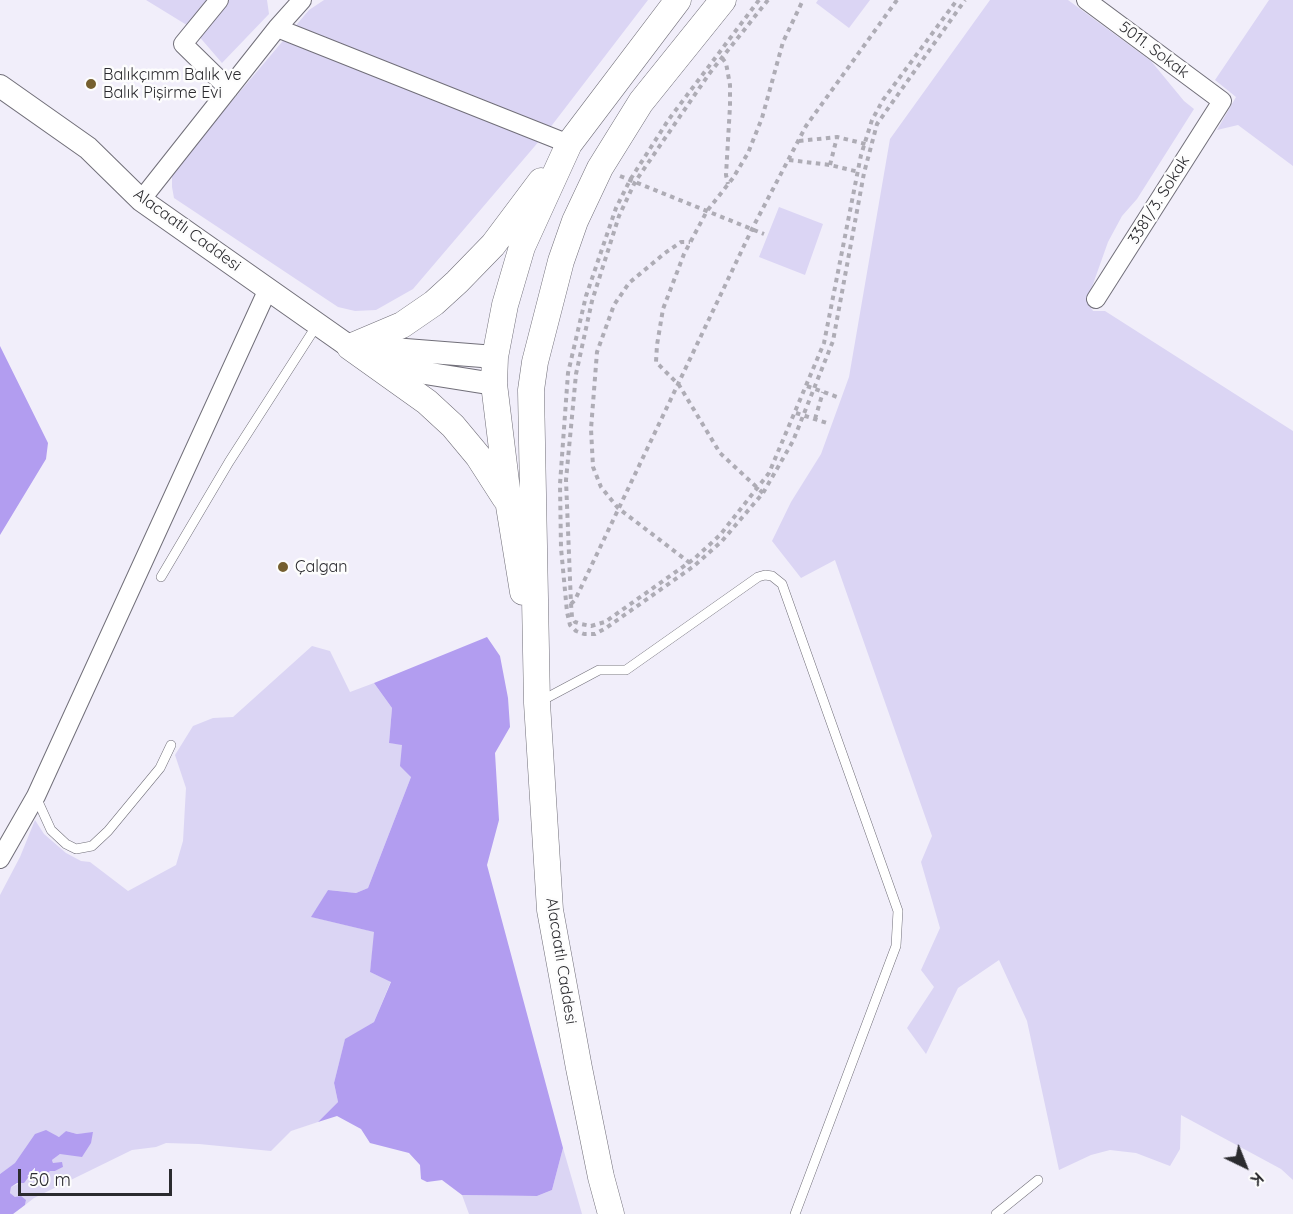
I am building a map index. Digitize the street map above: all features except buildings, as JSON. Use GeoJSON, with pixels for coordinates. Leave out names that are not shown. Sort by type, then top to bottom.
{"type":"FeatureCollection","features":[{"type":"Feature","properties":{"kind":"main road"},"geometry":{"type":"LineString","coordinates":[[350,346],[402,325],[435,303],[458,282],[493,245],[678,0]]}},
{"type":"Feature","properties":{"kind":"main road"},"geometry":{"type":"LineString","coordinates":[[535,362],[561,261],[575,221],[600,168],[641,102],[723,0]]}},
{"type":"Feature","properties":{"kind":"main road"},"geometry":{"type":"LineString","coordinates":[[495,357],[505,305],[522,247],[569,144]]}},
{"type":"Feature","properties":{"kind":"main road"},"geometry":{"type":"LineString","coordinates":[[350,346],[427,402],[453,426],[478,456],[509,506]]}},
{"type":"Feature","properties":{"kind":"main road","name":"Alacaatlı Caddesi"},"geometry":{"type":"LineString","coordinates":[[537,703],[494,384],[495,357],[535,362],[531,390],[537,703],[550,910],[581,1079],[611,1214]]}},
{"type":"Feature","properties":{"kind":"main road","name":"Alacaatlı Caddesi"},"geometry":{"type":"LineString","coordinates":[[494,384],[531,390]]}},
{"type":"Feature","properties":{"kind":"street"},"geometry":{"type":"LineString","coordinates":[[219,0],[183,44],[229,89]]}},
{"type":"Feature","properties":{"kind":"street","name":"5011. Sokak"},"geometry":{"type":"LineString","coordinates":[[1086,0],[1222,101]]}},
{"type":"Feature","properties":{"kind":"street"},"geometry":{"type":"LineString","coordinates":[[141,200],[277,28],[294,2]]}},
{"type":"Feature","properties":{"kind":"street"},"geometry":{"type":"LineString","coordinates":[[277,28],[569,144]]}},
{"type":"Feature","properties":{"kind":"street","name":"Alacaatlı Caddesi"},"geometry":{"type":"LineString","coordinates":[[0,86],[88,148],[141,200],[350,346],[406,370],[494,384]]}},
{"type":"Feature","properties":{"kind":"street","name":"3381/3. Sokak"},"geometry":{"type":"LineString","coordinates":[[1096,299],[1222,101]]}},
{"type":"Feature","properties":{"kind":"street"},"geometry":{"type":"LineString","coordinates":[[0,860],[36,796],[268,289]]}},
{"type":"Feature","properties":{"kind":"street","name":"Alacaatlı Caddesi"},"geometry":{"type":"LineString","coordinates":[[350,346],[495,357]]}},
{"type":"Feature","properties":{"kind":"lane"},"geometry":{"type":"LineString","coordinates":[[161,577],[229,462],[317,325]]}},
{"type":"Feature","properties":{"kind":"lane"},"geometry":{"type":"LineString","coordinates":[[537,703],[599,670],[626,670],[758,577],[772,576],[782,584],[898,911],[896,945],[795,1214]]}},
{"type":"Feature","properties":{"kind":"lane"},"geometry":{"type":"LineString","coordinates":[[36,796],[51,830],[66,844],[76,849],[92,846],[108,831],[160,768],[171,745]]}},
{"type":"Feature","properties":{"kind":"lane"},"geometry":{"type":"LineString","coordinates":[[996,1214],[1038,1180]]}},
{"type":"Feature","properties":{"kind":"path"},"geometry":{"type":"LineString","coordinates":[[759,0],[675,111],[630,180],[616,208],[586,296],[568,373],[560,484],[561,548],[567,612],[570,625],[576,631],[584,634],[594,634],[606,628],[694,566],[722,541],[763,493],[792,441],[833,341],[864,173],[877,124],[965,0]]}},
{"type":"Feature","properties":{"kind":"path"},"geometry":{"type":"LineString","coordinates":[[768,0],[722,58],[635,182],[619,216],[592,301],[576,374],[566,480],[572,617],[575,621],[591,626],[605,622],[688,562],[720,535],[769,473],[824,343],[864,144],[872,120],[883,100],[957,0]]}},
{"type":"Feature","properties":{"kind":"path"},"geometry":{"type":"LineString","coordinates":[[763,493],[720,453],[679,385],[656,362],[657,345],[663,309],[684,254],[707,211],[729,184],[748,153],[762,118],[783,42],[803,0]]}},
{"type":"Feature","properties":{"kind":"path"},"geometry":{"type":"LineString","coordinates":[[567,612],[575,600],[679,385],[752,229],[806,126],[894,1]]}},
{"type":"Feature","properties":{"kind":"path"},"geometry":{"type":"LineString","coordinates":[[722,58],[726,63],[730,86],[726,175],[729,184]]}},
{"type":"Feature","properties":{"kind":"path"},"geometry":{"type":"LineString","coordinates":[[830,165],[837,137]]}},
{"type":"Feature","properties":{"kind":"path"},"geometry":{"type":"LineString","coordinates":[[798,141],[837,137],[870,145]]}},
{"type":"Feature","properties":{"kind":"path"},"geometry":{"type":"LineString","coordinates":[[789,160],[830,165],[864,173]]}},
{"type":"Feature","properties":{"kind":"path"},"geometry":{"type":"LineString","coordinates":[[600,168],[764,234]]}},
{"type":"Feature","properties":{"kind":"path"},"geometry":{"type":"LineString","coordinates":[[691,242],[681,242],[628,283],[614,305],[597,352],[591,429],[593,467],[601,487],[618,508],[694,566]]}},
{"type":"Feature","properties":{"kind":"path"},"geometry":{"type":"LineString","coordinates":[[807,386],[840,398]]}},
{"type":"Feature","properties":{"kind":"path"},"geometry":{"type":"LineString","coordinates":[[815,419],[823,392]]}},
{"type":"Feature","properties":{"kind":"path"},"geometry":{"type":"LineString","coordinates":[[796,413],[830,424]]}},
{"type":"Feature","properties":{"kind":"shaded area"},"geometry":{"type":"Polygon","coordinates":[[[146,0],[214,0],[190,27],[146,0]]]}},
{"type":"Feature","properties":{"kind":"shaded area"},"geometry":{"type":"Polygon","coordinates":[[[222,0],[267,0],[269,14],[222,63],[197,34],[222,0]]]}},
{"type":"Feature","properties":{"kind":"shaded area"},"geometry":{"type":"Polygon","coordinates":[[[324,0],[648,0],[546,133],[413,289],[376,310],[355,311],[338,307],[174,198],[172,187],[172,172],[309,10],[324,0]]]}},
{"type":"Feature","properties":{"kind":"shaded area"},"geometry":{"type":"Polygon","coordinates":[[[818,0],[870,0],[849,28],[816,3],[818,0]]]}},
{"type":"Feature","properties":{"kind":"shaded area"},"geometry":{"type":"Polygon","coordinates":[[[990,0],[1068,0],[1151,61],[1184,101],[1194,109],[1137,199],[1122,216],[1108,242],[1087,301],[1093,311],[1105,311],[1293,431],[1293,1180],[1281,1169],[1181,1115],[1180,1149],[1170,1166],[1136,1153],[1110,1150],[1091,1155],[1059,1170],[1027,1021],[999,960],[958,988],[926,1054],[907,1028],[934,987],[921,970],[940,928],[921,862],[932,836],[835,560],[801,578],[772,541],[791,502],[821,454],[849,377],[890,139],[990,0]]]}},
{"type":"Feature","properties":{"kind":"shaded area"},"geometry":{"type":"Polygon","coordinates":[[[1269,0],[1293,0],[1293,166],[1238,125],[1217,130],[1236,97],[1215,80],[1269,0]]]}},
{"type":"Feature","properties":{"kind":"shaded area"},"geometry":{"type":"Polygon","coordinates":[[[779,207],[823,224],[805,275],[759,257],[779,207]]]}},
{"type":"Feature","properties":{"kind":"shaded area"},"geometry":{"type":"Polygon","coordinates":[[[0,346],[48,443],[46,459],[0,535],[0,346]]]}},
{"type":"Feature","properties":{"kind":"shaded area"},"geometry":{"type":"Polygon","coordinates":[[[487,637],[500,656],[508,698],[510,727],[495,753],[499,820],[487,865],[563,1148],[552,1190],[537,1196],[462,1195],[442,1180],[427,1182],[421,1179],[420,1165],[409,1153],[370,1143],[361,1129],[337,1116],[318,1122],[338,1102],[334,1083],[345,1039],[374,1022],[391,982],[370,972],[374,932],[311,917],[328,890],[356,893],[368,888],[411,777],[400,766],[402,745],[389,743],[392,708],[374,683],[487,637]]]}},
{"type":"Feature","properties":{"kind":"shaded area"},"geometry":{"type":"Polygon","coordinates":[[[312,646],[330,651],[350,692],[374,683],[392,708],[389,743],[402,744],[411,777],[368,888],[356,893],[328,890],[312,917],[375,932],[370,972],[391,981],[374,1022],[345,1040],[334,1083],[338,1102],[318,1122],[291,1131],[271,1151],[166,1143],[156,1147],[132,1150],[34,1198],[25,1205],[26,1200],[10,1193],[11,1187],[27,1180],[33,1173],[46,1177],[50,1171],[63,1167],[53,1163],[52,1160],[60,1154],[65,1154],[93,1133],[77,1134],[66,1131],[60,1137],[55,1136],[0,1174],[0,895],[20,857],[35,820],[44,834],[66,853],[81,861],[90,862],[128,891],[176,865],[183,841],[186,788],[175,755],[193,726],[213,718],[233,717],[312,646]]]}},
{"type":"Feature","properties":{"kind":"shaded area"},"geometry":{"type":"Polygon","coordinates":[[[46,1130],[59,1137],[66,1131],[77,1134],[93,1132],[91,1143],[82,1157],[60,1154],[52,1160],[53,1163],[62,1162],[63,1167],[50,1171],[43,1178],[32,1173],[24,1183],[17,1183],[11,1187],[10,1193],[26,1200],[25,1205],[13,1214],[0,1214],[0,1174],[15,1163],[35,1134],[46,1130]]]}},
{"type":"Feature","properties":{"kind":"shaded area"},"geometry":{"type":"Polygon","coordinates":[[[563,1148],[582,1214],[469,1214],[462,1195],[537,1196],[552,1190],[563,1148]]]}},
{"type":"Feature","properties":{"kind":"place","name":"Balıkçımm Balık ve Balık Pişirme Evi"},"geometry":{"type":"Point","coordinates":[91,84]}},
{"type":"Feature","properties":{"kind":"place","name":"Çalgan"},"geometry":{"type":"Point","coordinates":[283,567]}}]}
